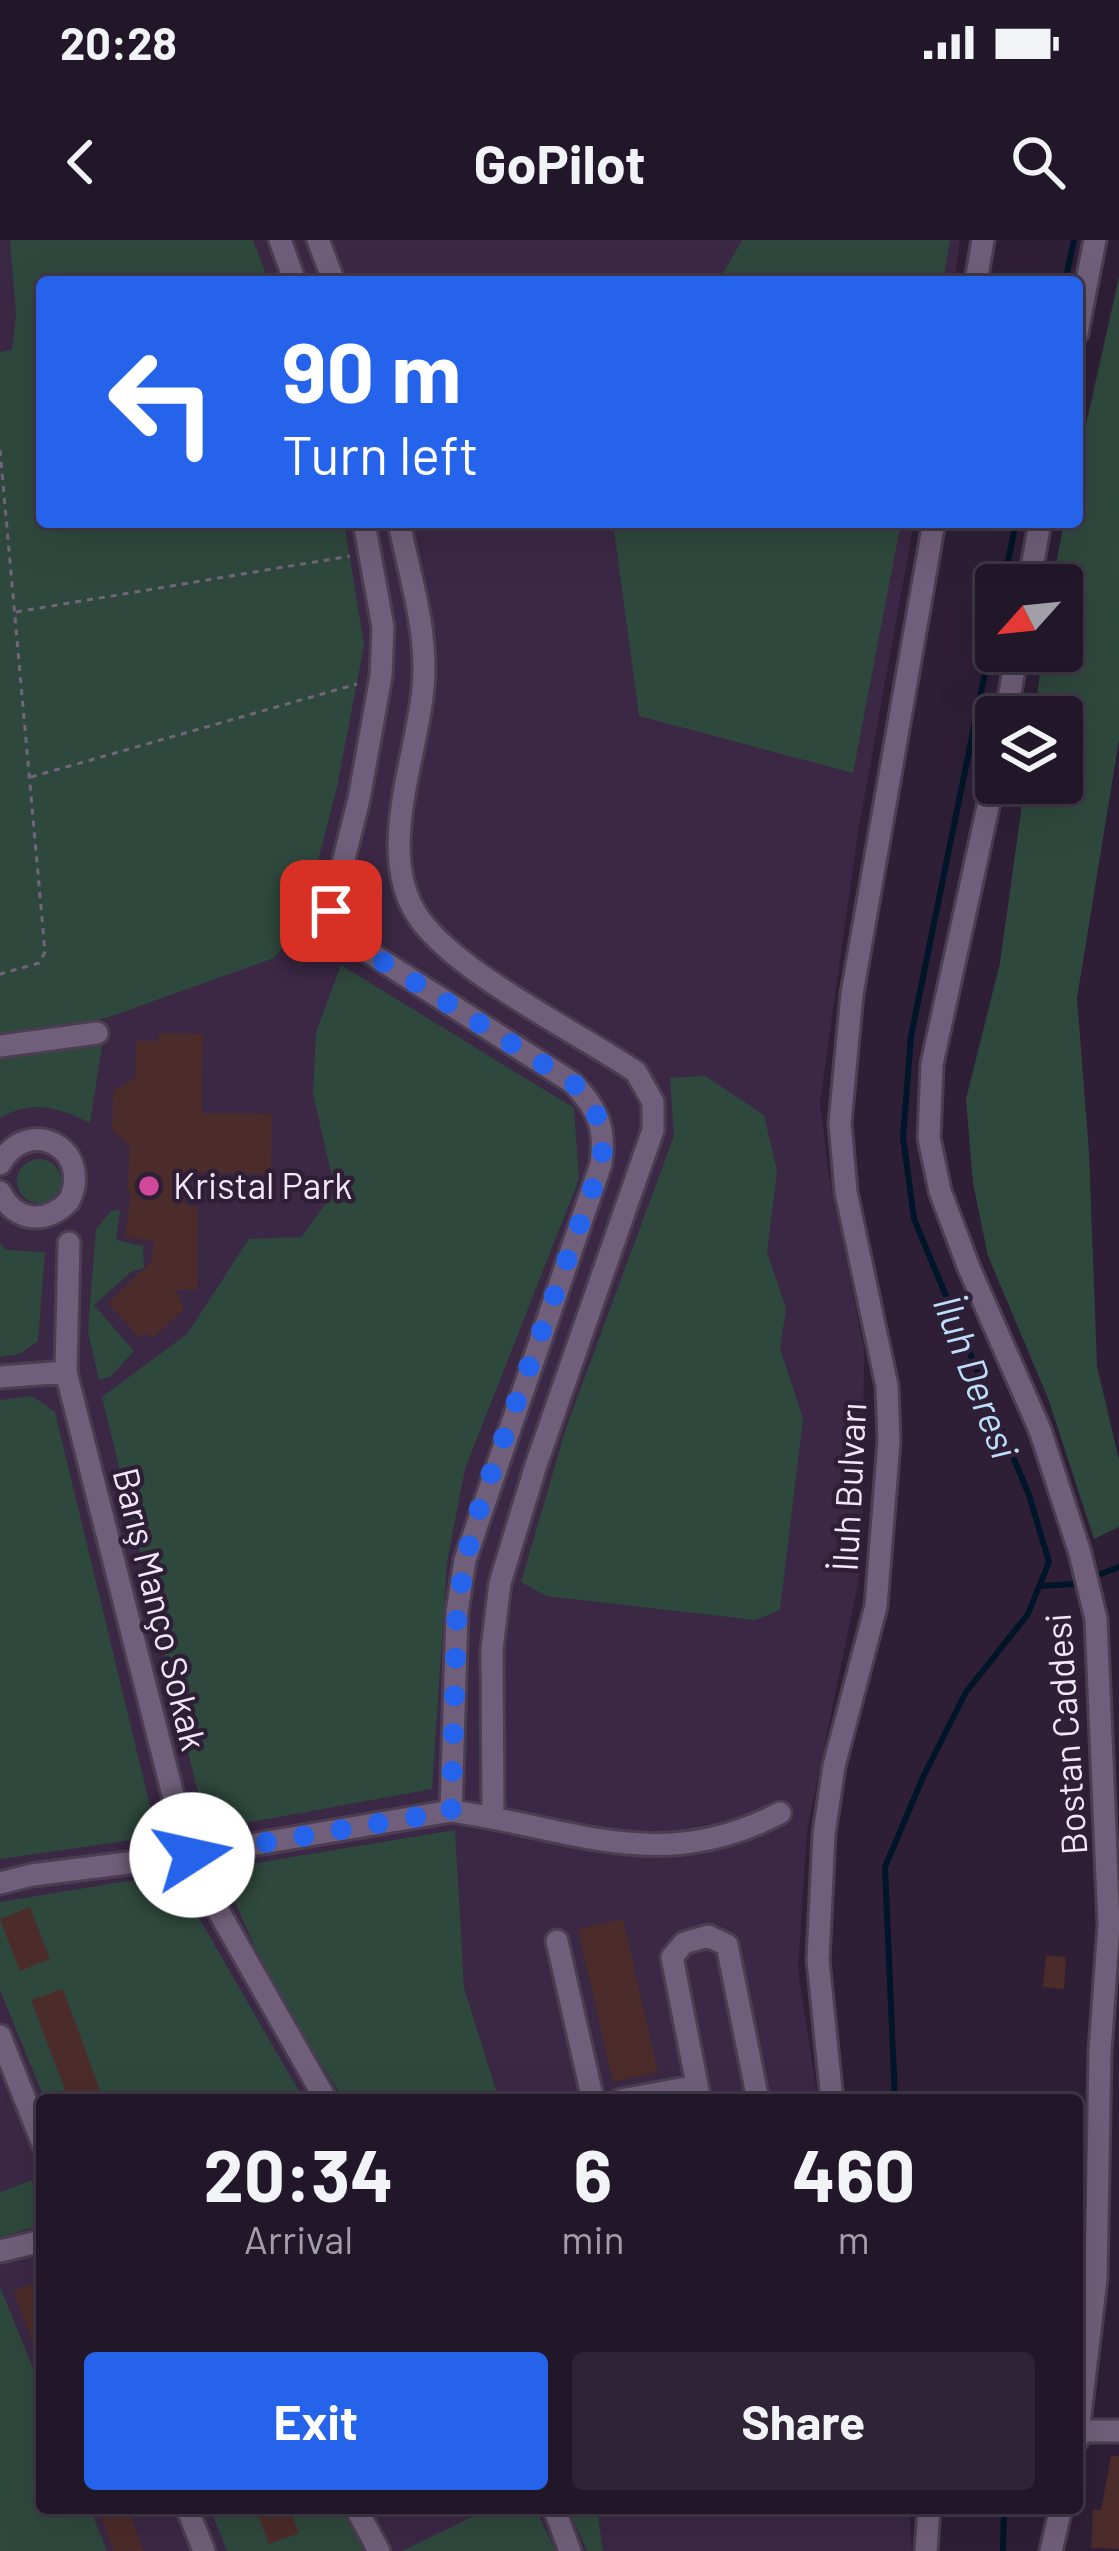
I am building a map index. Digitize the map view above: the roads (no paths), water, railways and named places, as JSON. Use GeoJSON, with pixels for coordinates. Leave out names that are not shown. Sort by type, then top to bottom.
{"type":"FeatureCollection","features":[{"type":"Feature","properties":{"kind":"street"},"geometry":{"type":"LineString","coordinates":[[280,240],[294,276]]}},
{"type":"Feature","properties":{"kind":"street"},"geometry":{"type":"LineString","coordinates":[[318,240],[332,276]]}},
{"type":"Feature","properties":{"kind":"street"},"geometry":{"type":"LineString","coordinates":[[977,276],[983,240]]}},
{"type":"Feature","properties":{"kind":"street"},"geometry":{"type":"LineString","coordinates":[[1083,302],[1095,240]]}},
{"type":"Feature","properties":{"kind":"street"},"geometry":{"type":"LineString","coordinates":[[365,528],[383,627],[381,676],[359,799],[331,911],[336,927],[358,946],[573,1083],[590,1101],[603,1130],[601,1164],[482,1499],[465,1560],[457,1612],[451,1811]]}},
{"type":"Feature","properties":{"kind":"street"},"geometry":{"type":"LineString","coordinates":[[400,528],[424,662],[401,818],[400,856],[411,904],[429,930],[464,961],[635,1072],[647,1087],[654,1116],[617,1241],[536,1465],[500,1583],[492,1649],[493,1817]]}},
{"type":"Feature","properties":{"kind":"street","name":"İluh Bulvarı"},"geometry":{"type":"LineString","coordinates":[[831,2094],[818,1960],[824,1834],[834,1766],[876,1606],[889,1441],[887,1386],[846,1192],[840,1123],[852,994],[933,528]]}},
{"type":"Feature","properties":{"kind":"street"},"geometry":{"type":"LineString","coordinates":[[1033,564],[1039,528]]}},
{"type":"Feature","properties":{"kind":"street","name":"Bostan Caddesi"},"geometry":{"type":"LineString","coordinates":[[989,804],[932,1064],[929,1138],[940,1191],[968,1268],[1040,1430],[1096,1619],[1114,1925],[1108,2199],[1083,2392]]}},
{"type":"Feature","properties":{"kind":"street"},"geometry":{"type":"LineString","coordinates":[[0,1046],[98,1033]]}},
{"type":"Feature","properties":{"kind":"street"},"geometry":{"type":"LineString","coordinates":[[0,1164],[14,1146],[27,1140],[54,1143],[73,1162],[75,1189],[60,1211],[35,1218]]}},
{"type":"Feature","properties":{"kind":"street","name":"Barış Manço Sokak"},"geometry":{"type":"LineString","coordinates":[[75,1189],[66,1372],[178,1815],[215,1905],[323,2094]]}},
{"type":"Feature","properties":{"kind":"street"},"geometry":{"type":"LineString","coordinates":[[0,1192],[12,1210],[35,1218],[69,1244]]}},
{"type":"Feature","properties":{"kind":"street"},"geometry":{"type":"LineString","coordinates":[[0,1377],[66,1372]]}},
{"type":"Feature","properties":{"kind":"street"},"geometry":{"type":"LineString","coordinates":[[1096,1619],[1119,1614]]}},
{"type":"Feature","properties":{"kind":"street"},"geometry":{"type":"LineString","coordinates":[[0,1883],[451,1811],[566,1836],[644,1846],[714,1838],[752,1828],[781,1813]]}},
{"type":"Feature","properties":{"kind":"street"},"geometry":{"type":"LineString","coordinates":[[699,2093],[672,1957],[684,1942],[709,1936],[727,1945],[757,2094]]}},
{"type":"Feature","properties":{"kind":"street"},"geometry":{"type":"LineString","coordinates":[[557,1940],[592,2094]]}},
{"type":"Feature","properties":{"kind":"street"},"geometry":{"type":"LineString","coordinates":[[0,2036],[36,2127]]}},
{"type":"Feature","properties":{"kind":"street"},"geometry":{"type":"LineString","coordinates":[[0,2251],[36,2242]]}},
{"type":"Feature","properties":{"kind":"street"},"geometry":{"type":"LineString","coordinates":[[1083,2435],[1119,2431]]}},
{"type":"Feature","properties":{"kind":"street"},"geometry":{"type":"LineString","coordinates":[[189,2514],[204,2551]]}},
{"type":"Feature","properties":{"kind":"street"},"geometry":{"type":"LineString","coordinates":[[359,2514],[379,2551]]}},
{"type":"Feature","properties":{"kind":"street"},"geometry":{"type":"LineString","coordinates":[[556,2514],[570,2551]]}},
{"type":"Feature","properties":{"kind":"street"},"geometry":{"type":"LineString","coordinates":[[926,2551],[929,2514]]}},
{"type":"Feature","properties":{"kind":"street"},"geometry":{"type":"LineString","coordinates":[[1052,2551],[1060,2514]]}},
{"type":"Feature","properties":{"kind":"waterway","name":"İluh Deresi"},"geometry":{"type":"LineString","coordinates":[[1066,276],[1074,240]]}},
{"type":"Feature","properties":{"kind":"waterway","name":"İluh Deresi"},"geometry":{"type":"LineString","coordinates":[[1007,564],[1015,528]]}},
{"type":"Feature","properties":{"kind":"waterway","name":"İluh Deresi"},"geometry":{"type":"LineString","coordinates":[[895,2094],[885,1867],[966,1692],[1028,1614],[1049,1562],[1029,1495],[914,1219],[903,1137],[911,1036],[985,672]]}},
{"type":"Feature","properties":{"kind":"waterway"},"geometry":{"type":"LineString","coordinates":[[1101,1574],[1119,1567]]}},
{"type":"Feature","properties":{"kind":"waterway"},"geometry":{"type":"LineString","coordinates":[[1040,1586],[1073,1584]]}},
{"type":"Feature","properties":{"kind":"waterway","name":"İluh Deresi"},"geometry":{"type":"LineString","coordinates":[[1003,2551],[1004,2514]]}},
{"type":"Feature","properties":{"kind":"place","name":"Kristal Park"},"geometry":{"type":"Point","coordinates":[149,1186]}}]}
